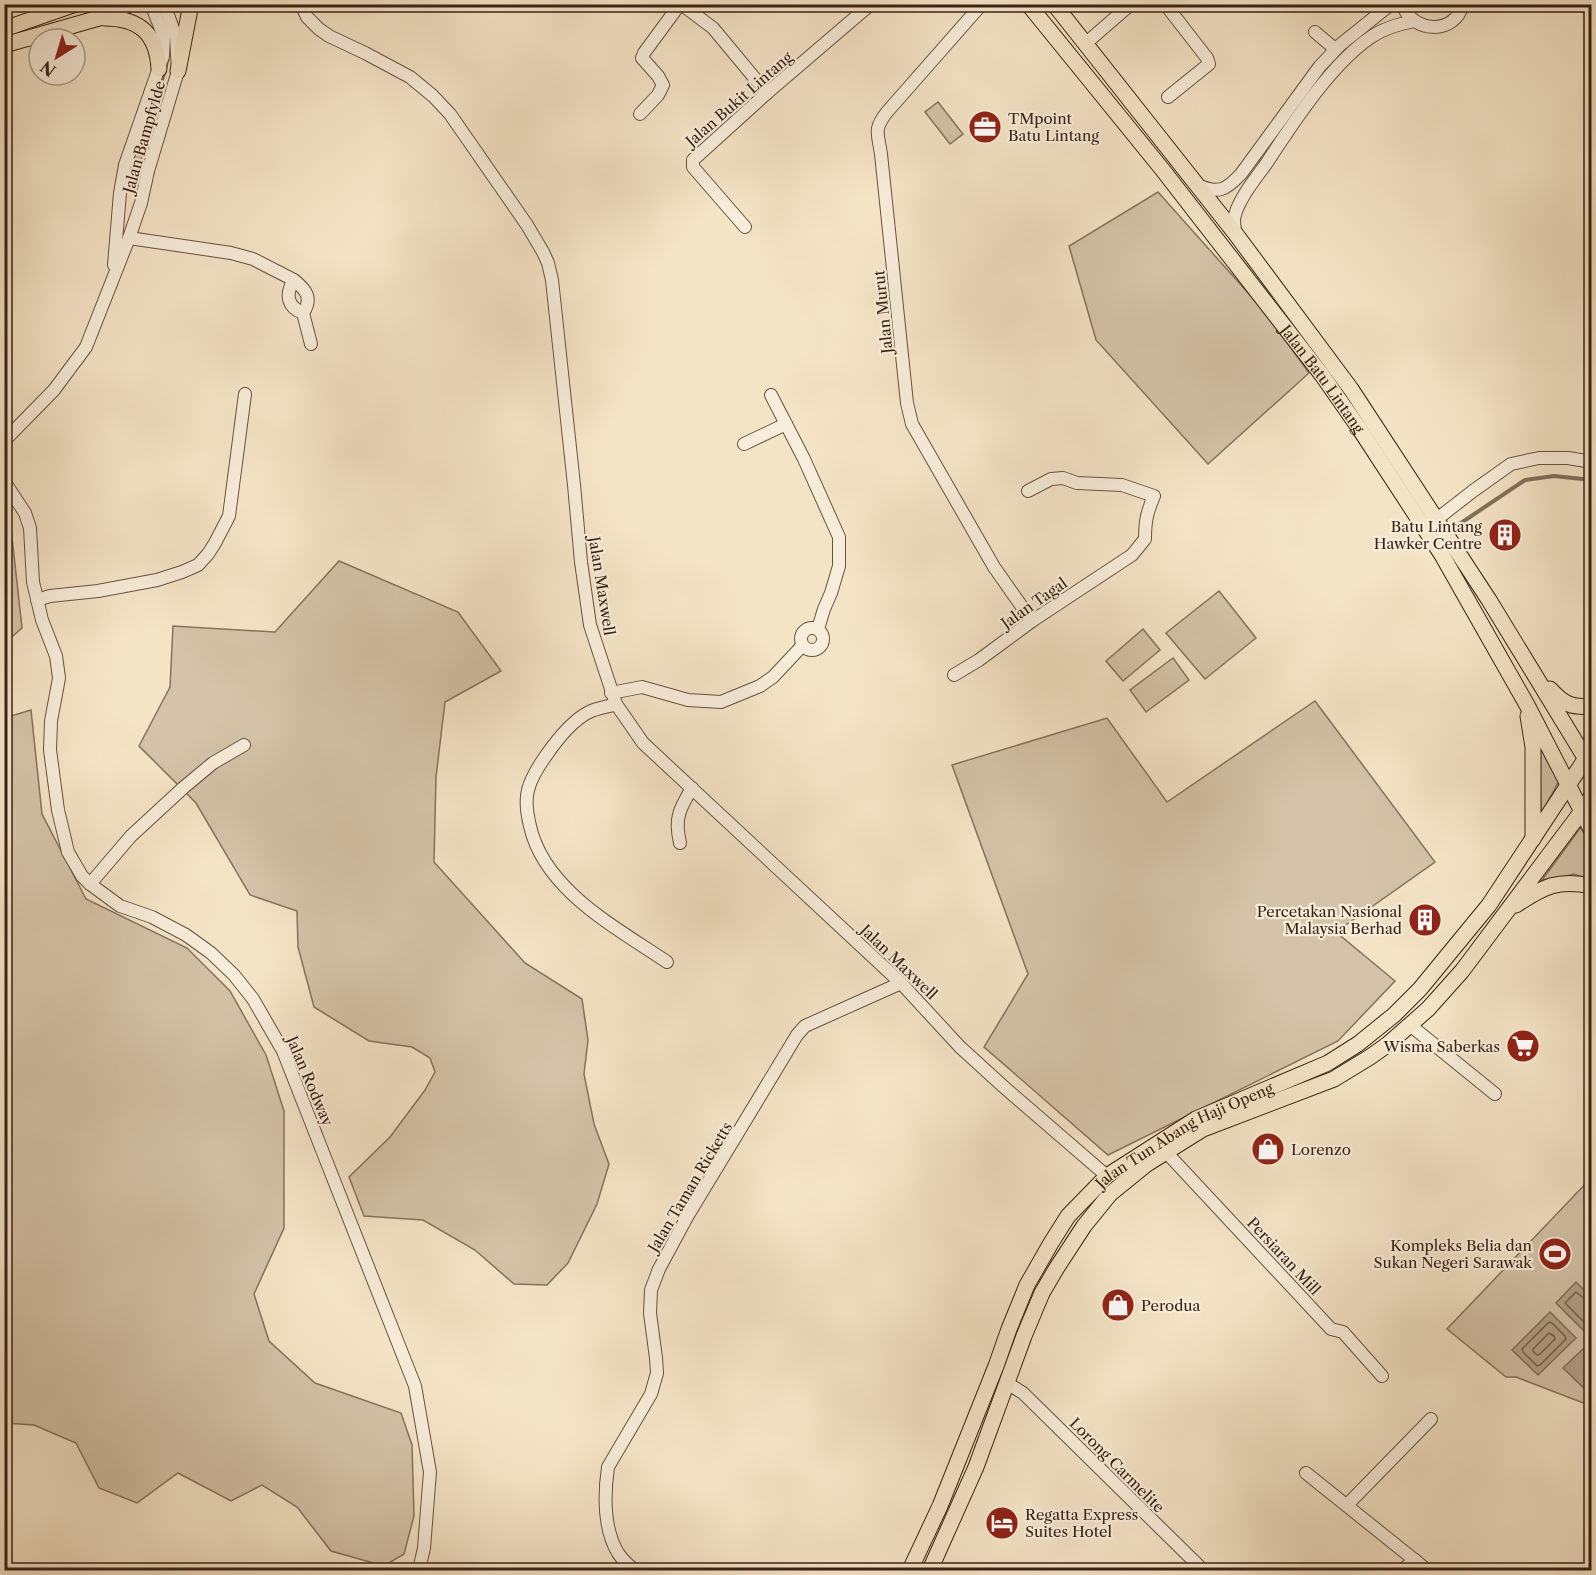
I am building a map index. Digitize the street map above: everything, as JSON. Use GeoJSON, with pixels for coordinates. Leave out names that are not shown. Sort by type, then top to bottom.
{"type":"FeatureCollection","features":[{"type":"Feature","properties":{"kind":"main road"},"geometry":{"type":"LineString","coordinates":[[4,29],[76,4]]}},
{"type":"Feature","properties":{"kind":"main road"},"geometry":{"type":"LineString","coordinates":[[4,45],[99,18],[129,4]]}},
{"type":"Feature","properties":{"kind":"main road"},"geometry":{"type":"LineString","coordinates":[[178,71],[191,4]]}},
{"type":"Feature","properties":{"kind":"main road","name":"Jalan Batu Lintang"},"geometry":{"type":"LineString","coordinates":[[1028,4],[1162,169],[1322,375],[1442,555],[1527,705],[1592,831]]}},
{"type":"Feature","properties":{"kind":"main road","name":"Jalan Batu Lintang"},"geometry":{"type":"LineString","coordinates":[[1054,4],[1235,233],[1351,388],[1590,759]]}},
{"type":"Feature","properties":{"kind":"main road"},"geometry":{"type":"LineString","coordinates":[[99,18],[120,18],[132,22],[147,32],[156,46],[159,69]]}},
{"type":"Feature","properties":{"kind":"main road"},"geometry":{"type":"LineString","coordinates":[[1531,669],[1561,701],[1573,706],[1592,706]]}},
{"type":"Feature","properties":{"kind":"main road"},"geometry":{"type":"LineString","coordinates":[[1527,705],[1533,747],[1533,839]]}},
{"type":"Feature","properties":{"kind":"main road","name":"Jalan Tun Abang Haji Openg"},"geometry":{"type":"LineString","coordinates":[[910,1570],[940,1506],[1027,1285],[1068,1216],[1107,1176],[1196,1119],[1328,1063],[1358,1044],[1400,1008],[1420,989],[1489,905],[1569,785],[1590,759]]}},
{"type":"Feature","properties":{"kind":"main road","name":"Jalan Tun Abang Haji Openg"},"geometry":{"type":"LineString","coordinates":[[930,1570],[976,1467],[1042,1293],[1084,1226],[1110,1194],[1147,1164],[1203,1129],[1334,1079],[1370,1057],[1410,1025],[1462,971],[1592,796]]}},
{"type":"Feature","properties":{"kind":"main road"},"geometry":{"type":"LineString","coordinates":[[1507,911],[1533,893],[1560,883],[1592,886]]}},
{"type":"Feature","properties":{"kind":"street","name":"Jalan Bampfylde"},"geometry":{"type":"LineString","coordinates":[[113,275],[120,193],[125,165],[163,56],[164,37],[151,4]]}},
{"type":"Feature","properties":{"kind":"street","name":"Jalan Bampfylde"},"geometry":{"type":"LineString","coordinates":[[4,441],[54,390],[86,347],[129,238],[141,204],[148,171],[178,71],[176,37],[164,4]]}},
{"type":"Feature","properties":{"kind":"street","name":"Jalan Maxwell"},"geometry":{"type":"LineString","coordinates":[[301,4],[308,17],[329,36],[410,78],[434,96],[450,114],[527,225],[543,252],[552,280],[580,562],[590,625],[613,698],[643,743],[901,983],[960,1047],[1107,1176]]}},
{"type":"Feature","properties":{"kind":"street"},"geometry":{"type":"LineString","coordinates":[[640,114],[658,95],[663,85],[642,58],[680,4],[713,28],[767,93]]}},
{"type":"Feature","properties":{"kind":"street","name":"Jalan Bukit Lintang"},"geometry":{"type":"LineString","coordinates":[[745,227],[693,167],[693,160],[871,4]]}},
{"type":"Feature","properties":{"kind":"street","name":"Jalan Murut"},"geometry":{"type":"LineString","coordinates":[[982,4],[887,112],[877,129],[912,424],[994,567],[1032,621]]}},
{"type":"Feature","properties":{"kind":"street"},"geometry":{"type":"LineString","coordinates":[[1085,44],[1131,4]]}},
{"type":"Feature","properties":{"kind":"street"},"geometry":{"type":"LineString","coordinates":[[1165,4],[1207,58],[1209,64],[1168,97]]}},
{"type":"Feature","properties":{"kind":"street"},"geometry":{"type":"LineString","coordinates":[[1195,183],[1216,190],[1229,187],[1335,49],[1391,4]]}},
{"type":"Feature","properties":{"kind":"street"},"geometry":{"type":"LineString","coordinates":[[1402,4],[1404,10],[1414,21],[1424,27],[1435,28],[1455,19],[1464,5]]}},
{"type":"Feature","properties":{"kind":"street"},"geometry":{"type":"LineString","coordinates":[[1578,4],[1592,9]]}},
{"type":"Feature","properties":{"kind":"street"},"geometry":{"type":"LineString","coordinates":[[1235,233],[1234,219],[1243,198],[1286,134],[1330,75],[1371,36],[1394,25],[1414,21]]}},
{"type":"Feature","properties":{"kind":"street"},"geometry":{"type":"LineString","coordinates":[[1315,32],[1335,49]]}},
{"type":"Feature","properties":{"kind":"street"},"geometry":{"type":"LineString","coordinates":[[125,165],[128,173],[134,176],[148,171]]}},
{"type":"Feature","properties":{"kind":"street"},"geometry":{"type":"LineString","coordinates":[[129,238],[231,253],[253,259],[294,280],[309,299],[303,313],[311,344]]}},
{"type":"Feature","properties":{"kind":"street"},"geometry":{"type":"LineString","coordinates":[[294,280],[288,290],[288,299],[294,308],[303,313]]}},
{"type":"Feature","properties":{"kind":"street"},"geometry":{"type":"LineString","coordinates":[[37,600],[50,596],[98,591],[157,580],[198,565],[215,543],[229,516],[245,394]]}},
{"type":"Feature","properties":{"kind":"street"},"geometry":{"type":"LineString","coordinates":[[667,962],[591,911],[559,879],[541,856],[534,842],[526,810],[528,788],[554,742],[580,716],[613,698],[642,687],[688,700],[721,702],[760,686],[773,677],[802,646],[800,641],[802,633],[809,628],[818,629],[840,566],[839,537],[804,459],[771,395]]}},
{"type":"Feature","properties":{"kind":"street"},"geometry":{"type":"LineString","coordinates":[[744,444],[786,424]]}},
{"type":"Feature","properties":{"kind":"street"},"geometry":{"type":"LineString","coordinates":[[1437,519],[1511,464],[1539,458],[1568,458],[1592,462]]}},
{"type":"Feature","properties":{"kind":"street","name":"Jalan Tagal"},"geometry":{"type":"LineString","coordinates":[[954,675],[1132,555],[1145,539],[1145,518],[1154,496],[1122,484],[1077,483],[1063,478],[1051,479],[1028,491]]}},
{"type":"Feature","properties":{"kind":"street","name":"Jalan Rodway"},"geometry":{"type":"LineString","coordinates":[[4,481],[25,513],[30,528],[33,582],[42,620],[56,656],[59,678],[51,721],[50,750],[58,810],[68,852],[82,876],[120,906],[152,917],[186,935],[211,953],[234,975],[253,999],[283,1051],[415,1386],[430,1472],[424,1548],[419,1570]]}},
{"type":"Feature","properties":{"kind":"street"},"geometry":{"type":"LineString","coordinates":[[90,884],[131,836],[183,788],[213,763],[244,745]]}},
{"type":"Feature","properties":{"kind":"street"},"geometry":{"type":"LineString","coordinates":[[680,843],[677,820],[680,809],[692,788]]}},
{"type":"Feature","properties":{"kind":"street","name":"Jalan Taman Ricketts"},"geometry":{"type":"LineString","coordinates":[[635,1570],[618,1554],[610,1532],[605,1498],[606,1480],[608,1467],[651,1394],[657,1372],[650,1313],[651,1290],[659,1269],[687,1216],[797,1035],[805,1026],[901,983]]}},
{"type":"Feature","properties":{"kind":"street"},"geometry":{"type":"LineString","coordinates":[[1410,1025],[1495,1094]]}},
{"type":"Feature","properties":{"kind":"street","name":"Persiaran Mill"},"geometry":{"type":"LineString","coordinates":[[1166,1152],[1331,1329],[1343,1332],[1382,1376]]}},
{"type":"Feature","properties":{"kind":"street","name":"Lorong Carmelite"},"geometry":{"type":"LineString","coordinates":[[1007,1383],[1023,1393],[1203,1570]]}},
{"type":"Feature","properties":{"kind":"street"},"geometry":{"type":"LineString","coordinates":[[1347,1505],[1431,1419]]}},
{"type":"Feature","properties":{"kind":"street"},"geometry":{"type":"LineString","coordinates":[[1306,1473],[1427,1570]]}},
{"type":"Feature","properties":{"kind":"street"},"geometry":{"type":"LineString","coordinates":[[1402,1570],[1415,1560]]}},
{"type":"Feature","properties":{"kind":"shaded area"},"geometry":{"type":"Polygon","coordinates":[[[169,59],[138,172],[130,169],[169,59]]]}},
{"type":"Feature","properties":{"kind":"shaded area"},"geometry":{"type":"Polygon","coordinates":[[[938,102],[963,134],[950,144],[925,112],[938,102]]]}},
{"type":"Feature","properties":{"kind":"shaded area"},"geometry":{"type":"Polygon","coordinates":[[[1158,192],[1265,312],[1309,373],[1208,464],[1096,340],[1069,246],[1158,192]]]}},
{"type":"Feature","properties":{"kind":"shaded area"},"geometry":{"type":"Polygon","coordinates":[[[5,515],[11,528],[22,628],[5,643],[5,515]]]}},
{"type":"Feature","properties":{"kind":"shaded area"},"geometry":{"type":"Polygon","coordinates":[[[339,561],[458,612],[501,671],[445,702],[436,777],[434,862],[525,963],[582,999],[588,1040],[584,1074],[594,1124],[609,1164],[597,1204],[568,1263],[547,1285],[514,1284],[475,1250],[423,1220],[364,1216],[349,1177],[390,1137],[425,1090],[435,1072],[430,1058],[412,1047],[369,1041],[314,1007],[298,947],[297,911],[250,895],[196,803],[139,746],[170,687],[173,626],[275,632],[339,561]]]}},
{"type":"Feature","properties":{"kind":"shaded area"},"geometry":{"type":"Polygon","coordinates":[[[1219,591],[1256,638],[1205,679],[1166,633],[1219,591]]]}},
{"type":"Feature","properties":{"kind":"shaded area"},"geometry":{"type":"Polygon","coordinates":[[[1143,629],[1160,650],[1123,681],[1106,661],[1143,629]]]}},
{"type":"Feature","properties":{"kind":"shaded area"},"geometry":{"type":"Polygon","coordinates":[[[1173,658],[1189,680],[1146,712],[1130,690],[1173,658]]]}},
{"type":"Feature","properties":{"kind":"shaded area"},"geometry":{"type":"Polygon","coordinates":[[[1315,701],[1435,862],[1336,932],[1395,981],[1338,1041],[1108,1155],[984,1047],[1028,974],[952,765],[1107,718],[1167,802],[1315,701]]]}},
{"type":"Feature","properties":{"kind":"shaded area"},"geometry":{"type":"Polygon","coordinates":[[[31,710],[42,814],[86,899],[187,948],[230,991],[266,1055],[284,1111],[284,1228],[254,1294],[269,1341],[315,1383],[401,1413],[412,1445],[414,1516],[404,1554],[384,1566],[331,1551],[297,1507],[262,1485],[231,1501],[178,1473],[137,1503],[99,1488],[76,1443],[34,1425],[5,1423],[4,718],[31,710]]]}},
{"type":"Feature","properties":{"kind":"shaded area"},"geometry":{"type":"Polygon","coordinates":[[[1540,748],[1560,779],[1541,814],[1540,748]]]}},
{"type":"Feature","properties":{"kind":"shaded area"},"geometry":{"type":"Polygon","coordinates":[[[1581,827],[1591,849],[1591,880],[1574,874],[1540,883],[1581,827]]]}},
{"type":"Feature","properties":{"kind":"shaded area","name":"Kompleks Belia dan Sukan Negeri Sarawak"},"geometry":{"type":"Polygon","coordinates":[[[1590,1179],[1591,1406],[1516,1377],[1506,1377],[1447,1329],[1590,1179]]]}},
{"type":"Feature","properties":{"kind":"water"},"geometry":{"type":"Polygon","coordinates":[[[1576,1282],[1591,1297],[1591,1338],[1556,1303],[1576,1282]]]}},
{"type":"Feature","properties":{"kind":"water"},"geometry":{"type":"Polygon","coordinates":[[[1550,1312],[1576,1338],[1538,1375],[1512,1350],[1550,1312]]]}},
{"type":"Feature","properties":{"kind":"water"},"geometry":{"type":"Polygon","coordinates":[[[1584,1348],[1591,1355],[1592,1393],[1590,1394],[1563,1368],[1584,1348]]]}},
{"type":"Feature","properties":{"kind":"waterway"},"geometry":{"type":"LineString","coordinates":[[1458,525],[1525,480],[1554,476],[1592,480]]}},
{"type":"Feature","properties":{"kind":"place","name":"TMpoint Batu Lintang"},"geometry":{"type":"Point","coordinates":[985,127]}},
{"type":"Feature","properties":{"kind":"place","name":"Batu Lintang Hawker Centre"},"geometry":{"type":"Point","coordinates":[1505,535]}},
{"type":"Feature","properties":{"kind":"place","name":"Percetakan Nasional Malaysia Berhad"},"geometry":{"type":"Point","coordinates":[1425,920]}},
{"type":"Feature","properties":{"kind":"place","name":"Wisma Saberkas"},"geometry":{"type":"Point","coordinates":[1523,1046]}},
{"type":"Feature","properties":{"kind":"place","name":"Lorenzo"},"geometry":{"type":"Point","coordinates":[1268,1149]}},
{"type":"Feature","properties":{"kind":"place","name":"Kompleks Belia dan Sukan Negeri Sarawak"},"geometry":{"type":"Point","coordinates":[1555,1254]}},
{"type":"Feature","properties":{"kind":"place","name":"Perodua"},"geometry":{"type":"Point","coordinates":[1118,1305]}},
{"type":"Feature","properties":{"kind":"place","name":"Regatta Express Suites Hotel"},"geometry":{"type":"Point","coordinates":[1002,1523]}}]}
